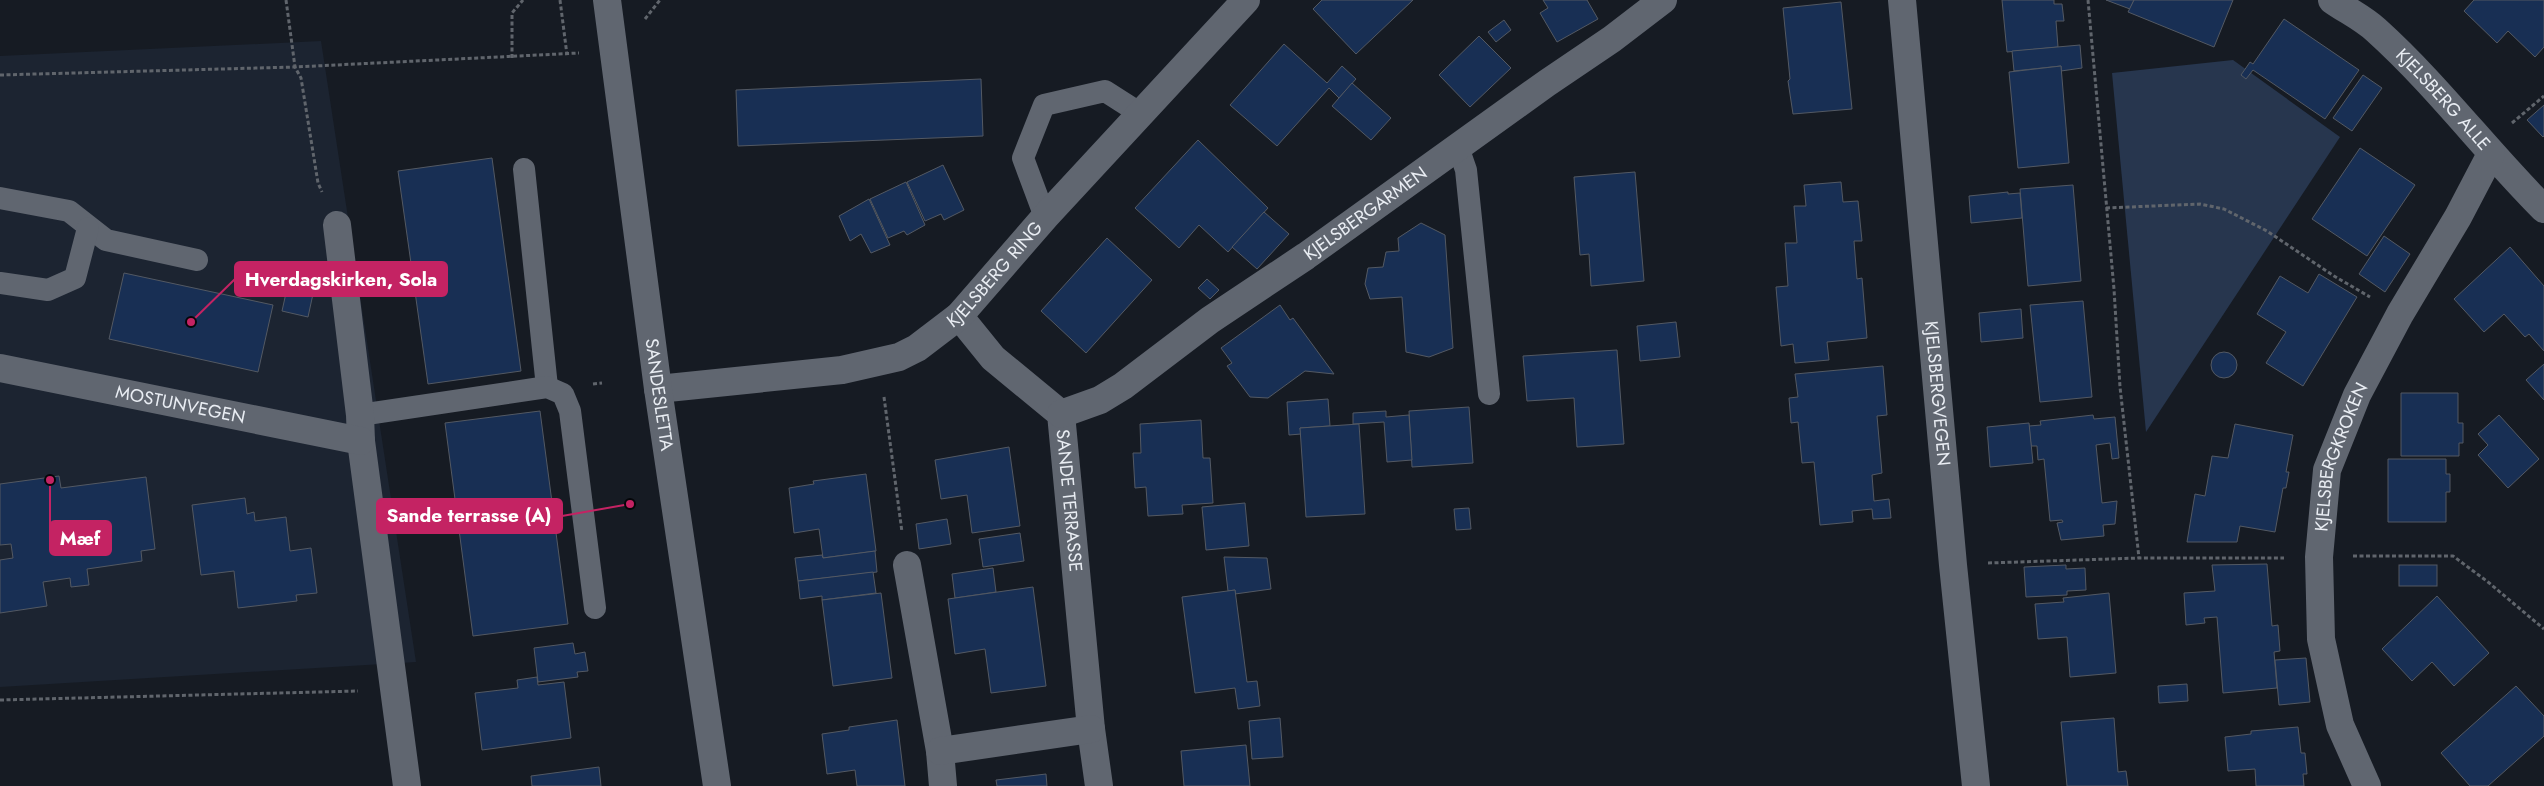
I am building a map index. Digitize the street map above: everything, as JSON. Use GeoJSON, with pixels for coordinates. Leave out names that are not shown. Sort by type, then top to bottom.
{"type":"FeatureCollection","features":[{"type":"Feature","properties":{"kind":"street","name":"SANDESLETTA"},"geometry":{"type":"LineString","coordinates":[[607,0],[658,389],[717,786]]}},
{"type":"Feature","properties":{"kind":"street","name":"KJELSBERG RING"},"geometry":{"type":"LineString","coordinates":[[658,389],[815,373],[899,357],[917,348],[959,316],[1045,217],[1246,0]]}},
{"type":"Feature","properties":{"kind":"street","name":"KJELSBERGARMEN"},"geometry":{"type":"LineString","coordinates":[[1061,414],[1100,400],[1123,386],[1210,320],[1612,39],[1663,0]]}},
{"type":"Feature","properties":{"kind":"street","name":"KJELSBERGVEGEN"},"geometry":{"type":"LineString","coordinates":[[1902,0],[1953,565],[1976,786]]}},
{"type":"Feature","properties":{"kind":"street","name":"KJELSBERG ALLE"},"geometry":{"type":"LineString","coordinates":[[2332,0],[2375,29],[2441,95],[2491,154],[2544,209]]}},
{"type":"Feature","properties":{"kind":"street","name":"KJELSBERGKROKEN"},"geometry":{"type":"LineString","coordinates":[[2367,786],[2340,724],[2321,639],[2318,557],[2327,470],[2357,396],[2400,314],[2458,217],[2491,154]]}},
{"type":"Feature","properties":{"kind":"street"},"geometry":{"type":"LineString","coordinates":[[337,225],[360,415],[361,441],[407,786]]}},
{"type":"Feature","properties":{"kind":"street","name":"SANDE TERRASSE"},"geometry":{"type":"LineString","coordinates":[[959,316],[993,358],[1061,414],[1091,729],[1099,786]]}},
{"type":"Feature","properties":{"kind":"street","name":"MOSTUNVEGEN"},"geometry":{"type":"LineString","coordinates":[[0,368],[361,441]]}},
{"type":"Feature","properties":{"kind":"street"},"geometry":{"type":"LineString","coordinates":[[907,566],[940,751],[943,786]]}},
{"type":"Feature","properties":{"kind":"street"},"geometry":{"type":"LineString","coordinates":[[940,751],[1091,729]]}},
{"type":"Feature","properties":{"kind":"lane"},"geometry":{"type":"LineString","coordinates":[[1045,217],[1023,158],[1044,105],[1105,91],[1141,114]]}},
{"type":"Feature","properties":{"kind":"lane"},"geometry":{"type":"LineString","coordinates":[[1458,147],[1466,170],[1490,394]]}},
{"type":"Feature","properties":{"kind":"lane"},"geometry":{"type":"LineString","coordinates":[[524,169],[547,387]]}},
{"type":"Feature","properties":{"kind":"lane"},"geometry":{"type":"LineString","coordinates":[[0,198],[69,211],[88,228],[106,240],[198,260]]}},
{"type":"Feature","properties":{"kind":"lane"},"geometry":{"type":"LineString","coordinates":[[0,283],[48,290],[75,278],[88,228]]}},
{"type":"Feature","properties":{"kind":"lane"},"geometry":{"type":"LineString","coordinates":[[360,415],[547,387],[563,394],[570,411],[595,608]]}},
{"type":"Feature","properties":{"kind":"path"},"geometry":{"type":"LineString","coordinates":[[286,0],[295,67],[301,78],[318,183],[337,225]]}},
{"type":"Feature","properties":{"kind":"path"},"geometry":{"type":"LineString","coordinates":[[512,58],[512,13],[524,0]]}},
{"type":"Feature","properties":{"kind":"path"},"geometry":{"type":"LineString","coordinates":[[560,0],[568,55]]}},
{"type":"Feature","properties":{"kind":"path"},"geometry":{"type":"LineString","coordinates":[[641,23],[660,0]]}},
{"type":"Feature","properties":{"kind":"path"},"geometry":{"type":"LineString","coordinates":[[2088,0],[2114,289],[2120,387],[2139,558]]}},
{"type":"Feature","properties":{"kind":"path"},"geometry":{"type":"LineString","coordinates":[[0,76],[512,58],[568,55],[614,48]]}},
{"type":"Feature","properties":{"kind":"path"},"geometry":{"type":"LineString","coordinates":[[2106,208],[2200,204],[2224,209],[2267,231],[2334,276],[2400,314]]}},
{"type":"Feature","properties":{"kind":"path"},"geometry":{"type":"LineString","coordinates":[[881,361],[892,464],[907,566]]}},
{"type":"Feature","properties":{"kind":"path"},"geometry":{"type":"LineString","coordinates":[[1953,565],[2139,558],[2318,557],[2393,554],[2453,556],[2488,582],[2544,629]]}},
{"type":"Feature","properties":{"kind":"path"},"geometry":{"type":"LineString","coordinates":[[0,700],[394,690]]}},
{"type":"Feature","properties":{"kind":"shaded area"},"geometry":{"type":"Polygon","coordinates":[[[321,41],[416,662],[0,687],[0,56],[321,41]]]}},
{"type":"Feature","properties":{"kind":"shaded area"},"geometry":{"type":"Polygon","coordinates":[[[2233,60],[2340,137],[2146,432],[2112,73],[2233,60]]]}},
{"type":"Feature","properties":{"kind":"building"},"geometry":{"type":"Polygon","coordinates":[[[1322,0],[1413,0],[1356,54],[1313,9],[1322,0]]]}},
{"type":"Feature","properties":{"kind":"building"},"geometry":{"type":"Polygon","coordinates":[[[1543,0],[1587,0],[1598,19],[1557,42],[1540,13],[1548,8],[1543,0]]]}},
{"type":"Feature","properties":{"kind":"building"},"geometry":{"type":"Polygon","coordinates":[[[2002,0],[2054,0],[2054,4],[2062,4],[2064,21],[2056,21],[2058,47],[2007,52],[2002,0]]]}},
{"type":"Feature","properties":{"kind":"building"},"geometry":{"type":"Polygon","coordinates":[[[2106,0],[2134,0],[2130,9],[2106,0]]]}},
{"type":"Feature","properties":{"kind":"building"},"geometry":{"type":"Polygon","coordinates":[[[2134,0],[2233,0],[2214,47],[2128,12],[2134,0]]]}},
{"type":"Feature","properties":{"kind":"building"},"geometry":{"type":"Polygon","coordinates":[[[2474,0],[2544,0],[2544,47],[2535,57],[2508,31],[2497,43],[2464,11],[2474,0]]]}},
{"type":"Feature","properties":{"kind":"building"},"geometry":{"type":"Polygon","coordinates":[[[1841,2],[1852,109],[1793,114],[1788,81],[1790,79],[1783,8],[1841,2]]]}},
{"type":"Feature","properties":{"kind":"building"},"geometry":{"type":"Polygon","coordinates":[[[2284,19],[2359,70],[2325,119],[2253,70],[2246,79],[2241,75],[2250,62],[2253,64],[2284,19]]]}},
{"type":"Feature","properties":{"kind":"building"},"geometry":{"type":"Polygon","coordinates":[[[1504,20],[1511,30],[1496,42],[1488,32],[1504,20]]]}},
{"type":"Feature","properties":{"kind":"building"},"geometry":{"type":"Polygon","coordinates":[[[1479,36],[1511,68],[1470,107],[1439,75],[1479,36]]]}},
{"type":"Feature","properties":{"kind":"building"},"geometry":{"type":"Polygon","coordinates":[[[1284,44],[1327,83],[1342,66],[1356,79],[1339,98],[1329,88],[1277,146],[1230,105],[1284,44]]]}},
{"type":"Feature","properties":{"kind":"building"},"geometry":{"type":"Polygon","coordinates":[[[2080,45],[2082,68],[2061,71],[2061,66],[2014,71],[2012,51],[2080,45]]]}},
{"type":"Feature","properties":{"kind":"building"},"geometry":{"type":"Polygon","coordinates":[[[2061,66],[2069,163],[2018,168],[2009,72],[2061,66]]]}},
{"type":"Feature","properties":{"kind":"building"},"geometry":{"type":"Polygon","coordinates":[[[2363,75],[2382,88],[2352,131],[2333,118],[2363,75]]]}},
{"type":"Feature","properties":{"kind":"building"},"geometry":{"type":"Polygon","coordinates":[[[981,79],[983,136],[738,146],[736,90],[981,79]]]}},
{"type":"Feature","properties":{"kind":"building"},"geometry":{"type":"Polygon","coordinates":[[[1352,83],[1391,118],[1371,140],[1332,106],[1352,83]]]}},
{"type":"Feature","properties":{"kind":"building"},"geometry":{"type":"Polygon","coordinates":[[[2544,105],[2544,136],[2543,137],[2527,120],[2544,105]]]}},
{"type":"Feature","properties":{"kind":"building"},"geometry":{"type":"Polygon","coordinates":[[[1198,140],[1268,208],[1228,252],[1199,225],[1179,248],[1135,208],[1198,140]]]}},
{"type":"Feature","properties":{"kind":"building"},"geometry":{"type":"Polygon","coordinates":[[[2360,148],[2415,185],[2367,256],[2312,219],[2360,148]]]}},
{"type":"Feature","properties":{"kind":"building"},"geometry":{"type":"Polygon","coordinates":[[[492,158],[521,371],[428,384],[398,171],[492,158]]]}},
{"type":"Feature","properties":{"kind":"building"},"geometry":{"type":"Polygon","coordinates":[[[943,165],[964,210],[944,220],[941,214],[925,221],[907,182],[943,165]]]}},
{"type":"Feature","properties":{"kind":"building"},"geometry":{"type":"Polygon","coordinates":[[[1635,172],[1644,281],[1591,286],[1589,254],[1580,255],[1574,177],[1635,172]]]}},
{"type":"Feature","properties":{"kind":"building"},"geometry":{"type":"Polygon","coordinates":[[[906,182],[925,225],[907,235],[904,231],[888,238],[870,199],[906,182]]]}},
{"type":"Feature","properties":{"kind":"building"},"geometry":{"type":"Polygon","coordinates":[[[1841,182],[1843,202],[1858,201],[1862,241],[1854,241],[1857,279],[1862,278],[1867,338],[1827,342],[1829,360],[1795,363],[1793,344],[1781,346],[1776,287],[1788,286],[1785,243],[1797,243],[1794,206],[1806,206],[1804,185],[1841,182]]]}},
{"type":"Feature","properties":{"kind":"building"},"geometry":{"type":"Polygon","coordinates":[[[2073,185],[2081,281],[2028,286],[2020,189],[2073,185]]]}},
{"type":"Feature","properties":{"kind":"building"},"geometry":{"type":"Polygon","coordinates":[[[2008,192],[2008,194],[2020,193],[2022,218],[1971,223],[1969,196],[2008,192]]]}},
{"type":"Feature","properties":{"kind":"building"},"geometry":{"type":"Polygon","coordinates":[[[869,199],[890,245],[871,253],[861,234],[850,241],[839,216],[869,199]]]}},
{"type":"Feature","properties":{"kind":"building"},"geometry":{"type":"Polygon","coordinates":[[[1264,212],[1289,234],[1257,269],[1232,247],[1264,212]]]}},
{"type":"Feature","properties":{"kind":"building"},"geometry":{"type":"Polygon","coordinates":[[[1421,223],[1445,235],[1453,348],[1429,357],[1406,352],[1402,297],[1370,299],[1365,284],[1368,268],[1383,267],[1386,252],[1399,251],[1398,238],[1421,223]]]}},
{"type":"Feature","properties":{"kind":"building"},"geometry":{"type":"Polygon","coordinates":[[[2384,236],[2410,254],[2385,292],[2359,274],[2384,236]]]}},
{"type":"Feature","properties":{"kind":"building"},"geometry":{"type":"Polygon","coordinates":[[[1107,238],[1152,280],[1086,353],[1041,311],[1107,238]]]}},
{"type":"Feature","properties":{"kind":"building"},"geometry":{"type":"Polygon","coordinates":[[[2510,247],[2544,286],[2544,351],[2529,334],[2525,337],[2504,314],[2484,332],[2454,299],[2510,247]]]}},
{"type":"Feature","properties":{"kind":"building"},"geometry":{"type":"Polygon","coordinates":[[[124,273],[273,305],[258,372],[109,339],[124,273]]]}},
{"type":"Feature","properties":{"kind":"building"},"geometry":{"type":"Polygon","coordinates":[[[2319,274],[2357,297],[2303,386],[2266,363],[2286,332],[2257,314],[2280,276],[2308,293],[2319,274]]]}},
{"type":"Feature","properties":{"kind":"building"},"geometry":{"type":"Polygon","coordinates":[[[290,275],[316,280],[308,317],[282,311],[290,275]]]}},
{"type":"Feature","properties":{"kind":"building"},"geometry":{"type":"Polygon","coordinates":[[[1207,279],[1219,290],[1210,299],[1198,288],[1207,279]]]}},
{"type":"Feature","properties":{"kind":"building"},"geometry":{"type":"Polygon","coordinates":[[[2083,301],[2092,397],[2040,402],[2030,305],[2083,301]]]}},
{"type":"Feature","properties":{"kind":"building"},"geometry":{"type":"Polygon","coordinates":[[[1280,305],[1290,320],[1293,318],[1334,374],[1305,371],[1268,398],[1250,397],[1227,366],[1232,363],[1221,348],[1280,305]]]}},
{"type":"Feature","properties":{"kind":"building"},"geometry":{"type":"Polygon","coordinates":[[[2021,309],[2023,338],[1981,342],[1979,313],[2021,309]]]}},
{"type":"Feature","properties":{"kind":"building"},"geometry":{"type":"Polygon","coordinates":[[[1676,322],[1680,357],[1640,361],[1637,326],[1676,322]]]}},
{"type":"Feature","properties":{"kind":"building"},"geometry":{"type":"Polygon","coordinates":[[[1617,350],[1624,444],[1577,447],[1574,398],[1527,401],[1523,356],[1617,350]]]}},
{"type":"Feature","properties":{"kind":"building"},"geometry":{"type":"Polygon","coordinates":[[[2224,352],[2233,356],[2237,365],[2233,374],[2224,378],[2215,374],[2211,365],[2215,356],[2224,352]]]}},
{"type":"Feature","properties":{"kind":"building"},"geometry":{"type":"Polygon","coordinates":[[[2544,364],[2544,400],[2526,380],[2544,364]]]}},
{"type":"Feature","properties":{"kind":"building"},"geometry":{"type":"Polygon","coordinates":[[[1883,366],[1887,415],[1877,416],[1882,473],[1872,475],[1874,501],[1889,499],[1891,518],[1873,519],[1872,509],[1852,511],[1853,522],[1820,525],[1814,462],[1802,463],[1798,422],[1791,423],[1789,398],[1798,397],[1795,374],[1883,366]]]}},
{"type":"Feature","properties":{"kind":"building"},"geometry":{"type":"Polygon","coordinates":[[[2401,393],[2458,393],[2458,423],[2463,423],[2463,443],[2459,443],[2459,456],[2401,456],[2401,393]]]}},
{"type":"Feature","properties":{"kind":"building"},"geometry":{"type":"Polygon","coordinates":[[[1328,399],[1330,426],[1300,428],[1301,434],[1289,435],[1287,402],[1328,399]]]}},
{"type":"Feature","properties":{"kind":"building"},"geometry":{"type":"Polygon","coordinates":[[[1469,407],[1473,463],[1412,467],[1409,411],[1469,407]]]}},
{"type":"Feature","properties":{"kind":"building"},"geometry":{"type":"Polygon","coordinates":[[[540,411],[568,624],[473,636],[445,423],[540,411]]]}},
{"type":"Feature","properties":{"kind":"building"},"geometry":{"type":"Polygon","coordinates":[[[1386,411],[1386,417],[1409,415],[1412,460],[1387,462],[1384,422],[1353,424],[1353,413],[1386,411]]]}},
{"type":"Feature","properties":{"kind":"building"},"geometry":{"type":"Polygon","coordinates":[[[2093,415],[2094,419],[2115,417],[2119,458],[2112,459],[2110,443],[2096,445],[2102,503],[2117,501],[2115,524],[2103,525],[2104,536],[2061,540],[2057,523],[2063,522],[2062,520],[2050,521],[2044,459],[2038,460],[2037,446],[2031,446],[2029,426],[2041,425],[2040,421],[2093,415]]]}},
{"type":"Feature","properties":{"kind":"building"},"geometry":{"type":"Polygon","coordinates":[[[2499,415],[2539,459],[2508,488],[2478,455],[2488,445],[2478,434],[2499,415]]]}},
{"type":"Feature","properties":{"kind":"building"},"geometry":{"type":"Polygon","coordinates":[[[1201,420],[1203,458],[1210,458],[1213,503],[1182,505],[1183,514],[1148,516],[1146,487],[1135,488],[1133,453],[1141,453],[1140,424],[1201,420]]]}},
{"type":"Feature","properties":{"kind":"building"},"geometry":{"type":"Polygon","coordinates":[[[2029,423],[2033,463],[1990,467],[1987,427],[2029,423]]]}},
{"type":"Feature","properties":{"kind":"building"},"geometry":{"type":"Polygon","coordinates":[[[1359,424],[1365,514],[1306,517],[1300,428],[1359,424]]]}},
{"type":"Feature","properties":{"kind":"building"},"geometry":{"type":"Polygon","coordinates":[[[2235,424],[2293,435],[2286,472],[2289,472],[2286,488],[2283,488],[2275,532],[2240,526],[2237,542],[2187,542],[2195,494],[2205,496],[2212,456],[2228,458],[2235,424]]]}},
{"type":"Feature","properties":{"kind":"building"},"geometry":{"type":"Polygon","coordinates":[[[1009,447],[1020,526],[972,533],[967,495],[941,499],[935,460],[1009,447]]]}},
{"type":"Feature","properties":{"kind":"building"},"geometry":{"type":"Polygon","coordinates":[[[2388,459],[2446,459],[2446,474],[2450,474],[2450,492],[2446,492],[2446,522],[2388,522],[2388,459]]]}},
{"type":"Feature","properties":{"kind":"building"},"geometry":{"type":"Polygon","coordinates":[[[866,474],[876,551],[823,558],[819,529],[794,533],[789,488],[814,484],[813,481],[866,474]]]}},
{"type":"Feature","properties":{"kind":"building"},"geometry":{"type":"Polygon","coordinates":[[[59,476],[61,488],[146,477],[155,549],[141,551],[142,561],[87,569],[89,585],[71,587],[70,578],[43,582],[47,606],[0,613],[0,560],[13,558],[11,544],[0,545],[0,484],[59,476]]]}},
{"type":"Feature","properties":{"kind":"building"},"geometry":{"type":"Polygon","coordinates":[[[245,498],[247,514],[254,512],[255,521],[286,517],[290,551],[311,548],[317,593],[296,595],[297,601],[238,608],[234,571],[201,575],[192,505],[245,498]]]}},
{"type":"Feature","properties":{"kind":"building"},"geometry":{"type":"Polygon","coordinates":[[[1245,503],[1249,546],[1206,550],[1202,507],[1245,503]]]}},
{"type":"Feature","properties":{"kind":"building"},"geometry":{"type":"Polygon","coordinates":[[[1469,508],[1471,529],[1456,530],[1454,509],[1469,508]]]}},
{"type":"Feature","properties":{"kind":"building"},"geometry":{"type":"Polygon","coordinates":[[[947,519],[951,544],[919,549],[916,524],[947,519]]]}},
{"type":"Feature","properties":{"kind":"building"},"geometry":{"type":"Polygon","coordinates":[[[1020,533],[1024,561],[983,567],[979,539],[1020,533]]]}},
{"type":"Feature","properties":{"kind":"building"},"geometry":{"type":"Polygon","coordinates":[[[875,551],[877,572],[798,581],[795,558],[822,555],[823,558],[875,551]]]}},
{"type":"Feature","properties":{"kind":"building"},"geometry":{"type":"Polygon","coordinates":[[[1224,557],[1267,558],[1271,589],[1235,594],[1235,590],[1228,591],[1224,557]]]}},
{"type":"Feature","properties":{"kind":"building"},"geometry":{"type":"Polygon","coordinates":[[[2267,564],[2272,626],[2278,625],[2280,651],[2274,652],[2277,688],[2223,693],[2217,617],[2204,618],[2205,623],[2186,625],[2184,593],[2215,591],[2212,565],[2267,564]]]}},
{"type":"Feature","properties":{"kind":"building"},"geometry":{"type":"Polygon","coordinates":[[[2066,565],[2066,569],[2085,568],[2086,590],[2067,591],[2067,595],[2026,597],[2024,567],[2066,565]]]}},
{"type":"Feature","properties":{"kind":"building"},"geometry":{"type":"Polygon","coordinates":[[[2399,565],[2437,565],[2437,586],[2399,586],[2399,565]]]}},
{"type":"Feature","properties":{"kind":"building"},"geometry":{"type":"Polygon","coordinates":[[[993,568],[996,592],[955,598],[952,574],[993,568]]]}},
{"type":"Feature","properties":{"kind":"building"},"geometry":{"type":"Polygon","coordinates":[[[873,572],[876,593],[822,600],[822,596],[800,599],[798,581],[873,572]]]}},
{"type":"Feature","properties":{"kind":"building"},"geometry":{"type":"Polygon","coordinates":[[[1033,587],[1046,686],[991,693],[985,649],[955,654],[948,599],[1033,587]]]}},
{"type":"Feature","properties":{"kind":"building"},"geometry":{"type":"Polygon","coordinates":[[[1235,590],[1247,682],[1257,681],[1260,706],[1238,709],[1235,688],[1195,693],[1182,597],[1235,590]]]}},
{"type":"Feature","properties":{"kind":"building"},"geometry":{"type":"Polygon","coordinates":[[[881,593],[892,678],[833,686],[822,600],[881,593]]]}},
{"type":"Feature","properties":{"kind":"building"},"geometry":{"type":"Polygon","coordinates":[[[2109,593],[2116,673],[2070,677],[2067,637],[2038,639],[2035,604],[2064,602],[2063,598],[2109,593]]]}},
{"type":"Feature","properties":{"kind":"building"},"geometry":{"type":"Polygon","coordinates":[[[2437,596],[2489,653],[2454,686],[2432,662],[2412,681],[2382,649],[2437,596]]]}},
{"type":"Feature","properties":{"kind":"building"},"geometry":{"type":"Polygon","coordinates":[[[573,643],[575,654],[585,652],[588,671],[577,672],[578,677],[538,682],[534,648],[573,643]]]}},
{"type":"Feature","properties":{"kind":"building"},"geometry":{"type":"Polygon","coordinates":[[[2306,658],[2310,702],[2279,705],[2275,660],[2306,658]]]}},
{"type":"Feature","properties":{"kind":"building"},"geometry":{"type":"Polygon","coordinates":[[[537,677],[538,685],[564,682],[571,738],[482,750],[475,693],[518,688],[517,680],[537,677]]]}},
{"type":"Feature","properties":{"kind":"building"},"geometry":{"type":"Polygon","coordinates":[[[2187,684],[2188,701],[2159,703],[2158,686],[2187,684]]]}},
{"type":"Feature","properties":{"kind":"building"},"geometry":{"type":"Polygon","coordinates":[[[2516,686],[2544,716],[2544,736],[2488,786],[2470,786],[2441,753],[2516,686]]]}},
{"type":"Feature","properties":{"kind":"building"},"geometry":{"type":"Polygon","coordinates":[[[1280,718],[1283,757],[1252,759],[1249,721],[1280,718]]]}},
{"type":"Feature","properties":{"kind":"building"},"geometry":{"type":"Polygon","coordinates":[[[2114,718],[2118,772],[2126,771],[2128,786],[2067,786],[2061,722],[2114,718]]]}},
{"type":"Feature","properties":{"kind":"building"},"geometry":{"type":"Polygon","coordinates":[[[897,720],[905,786],[857,786],[855,770],[827,774],[822,734],[849,730],[849,727],[897,720]]]}},
{"type":"Feature","properties":{"kind":"building"},"geometry":{"type":"Polygon","coordinates":[[[2298,727],[2301,753],[2305,753],[2307,774],[2303,774],[2304,786],[2256,786],[2255,769],[2228,771],[2225,737],[2251,734],[2251,731],[2298,727]]]}},
{"type":"Feature","properties":{"kind":"building"},"geometry":{"type":"Polygon","coordinates":[[[1246,745],[1250,786],[1184,786],[1181,751],[1246,745]]]}},
{"type":"Feature","properties":{"kind":"building"},"geometry":{"type":"Polygon","coordinates":[[[599,767],[601,786],[532,786],[531,776],[599,767]]]}},
{"type":"Feature","properties":{"kind":"building"},"geometry":{"type":"Polygon","coordinates":[[[1046,774],[1047,786],[997,786],[996,780],[1046,774]]]}},
{"type":"Feature","properties":{"kind":"place","name":"Hverdagskirken, Sola"},"geometry":{"type":"Point","coordinates":[191,322]}},
{"type":"Feature","properties":{"kind":"place","name":"Mæf"},"geometry":{"type":"Point","coordinates":[50,480]}},
{"type":"Feature","properties":{"kind":"place","name":"Sande terrasse (A)"},"geometry":{"type":"Point","coordinates":[630,504]}}]}
